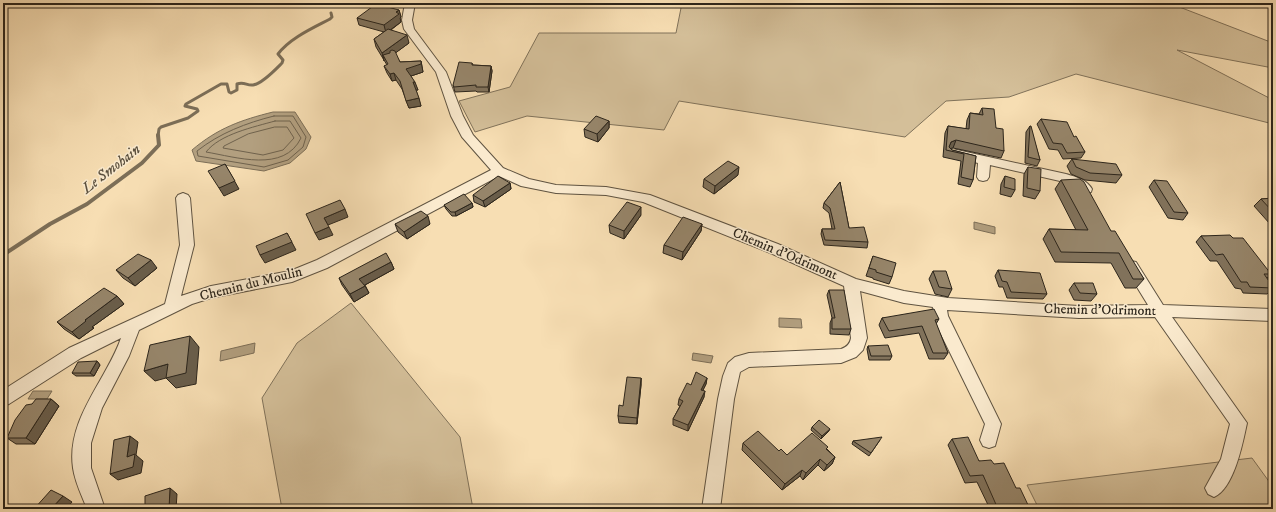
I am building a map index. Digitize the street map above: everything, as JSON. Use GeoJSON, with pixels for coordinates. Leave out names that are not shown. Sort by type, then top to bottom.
{"type":"FeatureCollection","features":[{"type":"Feature","properties":{"kind":"main road"},"geometry":{"type":"LineString","coordinates":[[290,3],[356,3]]}},
{"type":"Feature","properties":{"kind":"street","name":"Chemin d'Odrimont"},"geometry":{"type":"LineString","coordinates":[[410,3],[407,20],[409,29],[441,72],[457,116],[468,137],[499,171],[540,187],[556,190],[606,191],[655,202],[773,248],[851,283],[873,290],[940,302],[1079,312],[1159,311],[1273,315]]}},
{"type":"Feature","properties":{"kind":"street"},"geometry":{"type":"LineString","coordinates":[[631,3],[636,3]]}},
{"type":"Feature","properties":{"kind":"street"},"geometry":{"type":"LineString","coordinates":[[953,153],[1074,180],[1086,189],[1094,201]]}},
{"type":"Feature","properties":{"kind":"street"},"geometry":{"type":"LineString","coordinates":[[983,177],[984,160]]}},
{"type":"Feature","properties":{"kind":"street","name":"Chemin du Moulin"},"geometry":{"type":"LineString","coordinates":[[3,399],[75,353],[170,308],[211,292],[292,276],[305,272],[499,171]]}},
{"type":"Feature","properties":{"kind":"street"},"geometry":{"type":"LineString","coordinates":[[170,308],[187,245],[183,198]]}},
{"type":"Feature","properties":{"kind":"street"},"geometry":{"type":"LineString","coordinates":[[1126,257],[1159,311],[1239,423],[1228,462],[1214,488]]}},
{"type":"Feature","properties":{"kind":"street"},"geometry":{"type":"LineString","coordinates":[[711,509],[726,399],[734,368],[741,362],[749,360],[832,356],[850,353],[859,344],[860,338],[851,283]]}},
{"type":"Feature","properties":{"kind":"street"},"geometry":{"type":"LineString","coordinates":[[940,302],[940,316],[993,424],[989,440]]}},
{"type":"Feature","properties":{"kind":"street"},"geometry":{"type":"LineString","coordinates":[[96,509],[82,469],[81,449],[83,436],[103,390],[130,340],[132,326]]}},
{"type":"Feature","properties":{"kind":"shaded area"},"geometry":{"type":"Polygon","coordinates":[[[682,3],[1169,3],[1273,43],[1273,68],[1177,50],[1273,100],[1273,124],[1076,74],[1009,97],[946,101],[905,137],[679,101],[664,130],[527,116],[475,132],[459,101],[510,87],[539,33],[676,33],[682,3]]]}},
{"type":"Feature","properties":{"kind":"shaded area"},"geometry":{"type":"Polygon","coordinates":[[[351,303],[460,437],[473,509],[282,509],[262,398],[297,343],[351,303]]]}},
{"type":"Feature","properties":{"kind":"shaded area"},"geometry":{"type":"Polygon","coordinates":[[[1252,458],[1273,487],[1273,509],[1039,509],[1027,485],[1252,458]]]}},
{"type":"Feature","properties":{"kind":"water"},"geometry":{"type":"Polygon","coordinates":[[[273,112],[295,112],[311,137],[306,149],[290,163],[264,171],[196,161],[192,150],[211,136],[221,130],[250,118],[273,112]]]}},
{"type":"Feature","properties":{"kind":"water"},"geometry":{"type":"Polygon","coordinates":[[[974,222],[995,227],[995,234],[974,229],[974,222]]]}},
{"type":"Feature","properties":{"kind":"water"},"geometry":{"type":"Polygon","coordinates":[[[779,318],[801,319],[802,328],[779,327],[779,318]]]}},
{"type":"Feature","properties":{"kind":"water"},"geometry":{"type":"Polygon","coordinates":[[[255,343],[254,353],[220,361],[221,351],[255,343]]]}},
{"type":"Feature","properties":{"kind":"water"},"geometry":{"type":"Polygon","coordinates":[[[693,353],[713,356],[711,363],[692,360],[693,353]]]}},
{"type":"Feature","properties":{"kind":"water"},"geometry":{"type":"Polygon","coordinates":[[[33,391],[52,391],[47,399],[28,399],[33,391]]]}},
{"type":"Feature","properties":{"kind":"building"},"geometry":{"type":"Polygon","coordinates":[[[376,4],[399,10],[396,12],[399,14],[384,25],[357,18],[376,4]]]}},
{"type":"Feature","properties":{"kind":"building"},"geometry":{"type":"Polygon","coordinates":[[[388,29],[407,35],[382,53],[374,39],[388,29]]]}},
{"type":"Feature","properties":{"kind":"building"},"geometry":{"type":"Polygon","coordinates":[[[392,50],[395,51],[400,62],[421,61],[421,64],[406,69],[415,82],[413,82],[419,98],[406,101],[400,81],[394,73],[390,74],[384,66],[388,64],[383,55],[390,53],[392,50]]]}},
{"type":"Feature","properties":{"kind":"building"},"geometry":{"type":"Polygon","coordinates":[[[459,62],[472,63],[472,65],[491,66],[488,87],[476,87],[476,85],[454,87],[453,85],[459,62]]]}},
{"type":"Feature","properties":{"kind":"building"},"geometry":{"type":"Polygon","coordinates":[[[982,108],[994,109],[996,128],[1003,129],[1004,151],[956,140],[951,142],[949,147],[952,150],[976,156],[973,180],[961,177],[964,154],[946,150],[948,126],[969,129],[970,113],[983,115],[982,108]]]}},
{"type":"Feature","properties":{"kind":"building"},"geometry":{"type":"Polygon","coordinates":[[[596,116],[609,121],[597,134],[584,129],[596,116]]]}},
{"type":"Feature","properties":{"kind":"building"},"geometry":{"type":"Polygon","coordinates":[[[1041,119],[1067,122],[1074,137],[1076,136],[1085,152],[1067,153],[1062,144],[1053,143],[1041,119]]]}},
{"type":"Feature","properties":{"kind":"building"},"geometry":{"type":"Polygon","coordinates":[[[1031,126],[1040,160],[1028,157],[1031,126]]]}},
{"type":"Feature","properties":{"kind":"building"},"geometry":{"type":"Polygon","coordinates":[[[1072,159],[1116,164],[1122,175],[1090,173],[1076,167],[1072,159]]]}},
{"type":"Feature","properties":{"kind":"building"},"geometry":{"type":"Polygon","coordinates":[[[728,161],[739,167],[715,186],[704,179],[728,161]]]}},
{"type":"Feature","properties":{"kind":"building"},"geometry":{"type":"Polygon","coordinates":[[[225,164],[235,181],[219,188],[208,171],[225,164]]]}},
{"type":"Feature","properties":{"kind":"building"},"geometry":{"type":"Polygon","coordinates":[[[1028,167],[1041,169],[1040,191],[1027,188],[1028,167]]]}},
{"type":"Feature","properties":{"kind":"building"},"geometry":{"type":"Polygon","coordinates":[[[498,176],[510,183],[483,201],[473,195],[498,176]]]}},
{"type":"Feature","properties":{"kind":"building"},"geometry":{"type":"Polygon","coordinates":[[[1005,176],[1015,179],[1015,190],[1004,187],[1005,176]]]}},
{"type":"Feature","properties":{"kind":"building"},"geometry":{"type":"Polygon","coordinates":[[[1080,179],[1084,182],[1111,231],[1115,231],[1144,279],[1133,279],[1119,253],[1061,252],[1049,229],[1088,230],[1061,180],[1080,179]]]}},
{"type":"Feature","properties":{"kind":"building"},"geometry":{"type":"Polygon","coordinates":[[[1154,180],[1167,181],[1188,213],[1174,212],[1154,180]]]}},
{"type":"Feature","properties":{"kind":"building"},"geometry":{"type":"Polygon","coordinates":[[[840,182],[849,228],[864,227],[868,242],[825,240],[822,229],[835,229],[830,208],[824,203],[840,182]]]}},
{"type":"Feature","properties":{"kind":"building"},"geometry":{"type":"Polygon","coordinates":[[[464,194],[472,203],[455,212],[451,212],[444,205],[464,194]]]}},
{"type":"Feature","properties":{"kind":"building"},"geometry":{"type":"Polygon","coordinates":[[[1273,198],[1273,212],[1261,199],[1273,198]]]}},
{"type":"Feature","properties":{"kind":"building"},"geometry":{"type":"Polygon","coordinates":[[[340,200],[345,209],[324,218],[329,227],[315,233],[306,214],[340,200]]]}},
{"type":"Feature","properties":{"kind":"building"},"geometry":{"type":"Polygon","coordinates":[[[627,202],[641,207],[624,231],[609,225],[627,202]]]}},
{"type":"Feature","properties":{"kind":"building"},"geometry":{"type":"Polygon","coordinates":[[[421,211],[428,216],[404,232],[395,224],[421,211]]]}},
{"type":"Feature","properties":{"kind":"building"},"geometry":{"type":"Polygon","coordinates":[[[683,217],[702,224],[683,252],[664,245],[683,217]]]}},
{"type":"Feature","properties":{"kind":"building"},"geometry":{"type":"Polygon","coordinates":[[[287,233],[292,242],[260,255],[256,246],[287,233]]]}},
{"type":"Feature","properties":{"kind":"building"},"geometry":{"type":"Polygon","coordinates":[[[1230,235],[1233,238],[1243,238],[1271,274],[1264,274],[1273,288],[1250,287],[1247,282],[1241,282],[1223,254],[1216,255],[1201,236],[1230,235]]]}},
{"type":"Feature","properties":{"kind":"building"},"geometry":{"type":"Polygon","coordinates":[[[386,253],[391,262],[359,279],[365,286],[350,294],[339,278],[386,253]]]}},
{"type":"Feature","properties":{"kind":"building"},"geometry":{"type":"Polygon","coordinates":[[[138,254],[151,260],[128,278],[116,270],[138,254]]]}},
{"type":"Feature","properties":{"kind":"building"},"geometry":{"type":"Polygon","coordinates":[[[873,256],[896,263],[892,277],[869,268],[873,256]]]}},
{"type":"Feature","properties":{"kind":"building"},"geometry":{"type":"Polygon","coordinates":[[[998,270],[1040,273],[1047,294],[1011,292],[1007,282],[1002,281],[998,270]]]}},
{"type":"Feature","properties":{"kind":"building"},"geometry":{"type":"Polygon","coordinates":[[[933,271],[946,271],[952,289],[939,287],[933,271]]]}},
{"type":"Feature","properties":{"kind":"building"},"geometry":{"type":"Polygon","coordinates":[[[1074,283],[1093,283],[1097,294],[1080,293],[1074,283]]]}},
{"type":"Feature","properties":{"kind":"building"},"geometry":{"type":"Polygon","coordinates":[[[104,288],[117,296],[85,320],[86,321],[72,332],[57,322],[104,288]]]}},
{"type":"Feature","properties":{"kind":"building"},"geometry":{"type":"Polygon","coordinates":[[[829,290],[844,290],[851,329],[832,329],[832,318],[835,318],[829,290]]]}},
{"type":"Feature","properties":{"kind":"building"},"geometry":{"type":"Polygon","coordinates":[[[934,309],[939,319],[935,320],[948,353],[933,353],[922,326],[889,331],[882,318],[934,309]]]}},
{"type":"Feature","properties":{"kind":"building"},"geometry":{"type":"Polygon","coordinates":[[[190,336],[186,373],[166,378],[168,364],[144,371],[150,345],[190,336]]]}},
{"type":"Feature","properties":{"kind":"building"},"geometry":{"type":"Polygon","coordinates":[[[888,345],[892,356],[871,356],[868,346],[888,345]]]}},
{"type":"Feature","properties":{"kind":"building"},"geometry":{"type":"Polygon","coordinates":[[[97,361],[90,373],[72,373],[78,362],[97,361]]]}},
{"type":"Feature","properties":{"kind":"building"},"geometry":{"type":"Polygon","coordinates":[[[696,372],[707,378],[701,390],[705,391],[688,425],[673,419],[683,401],[679,399],[687,383],[691,385],[696,372]]]}},
{"type":"Feature","properties":{"kind":"building"},"geometry":{"type":"Polygon","coordinates":[[[627,377],[641,378],[637,418],[618,416],[619,405],[623,406],[627,377]]]}},
{"type":"Feature","properties":{"kind":"building"},"geometry":{"type":"Polygon","coordinates":[[[36,399],[51,399],[26,438],[7,438],[15,420],[26,405],[32,404],[36,399]]]}},
{"type":"Feature","properties":{"kind":"building"},"geometry":{"type":"Polygon","coordinates":[[[819,420],[830,429],[822,436],[812,427],[819,420]]]}},
{"type":"Feature","properties":{"kind":"building"},"geometry":{"type":"Polygon","coordinates":[[[758,431],[779,451],[781,449],[787,455],[812,433],[828,447],[826,449],[835,457],[827,465],[820,459],[806,473],[802,470],[785,484],[743,443],[758,431]]]}},
{"type":"Feature","properties":{"kind":"building"},"geometry":{"type":"Polygon","coordinates":[[[130,436],[127,457],[135,454],[133,467],[110,474],[114,440],[130,436]]]}},
{"type":"Feature","properties":{"kind":"building"},"geometry":{"type":"Polygon","coordinates":[[[882,437],[871,453],[853,441],[882,437]]]}},
{"type":"Feature","properties":{"kind":"building"},"geometry":{"type":"Polygon","coordinates":[[[968,437],[979,461],[991,460],[994,464],[1004,463],[1016,488],[1020,488],[1029,507],[998,509],[983,475],[970,476],[952,439],[968,437]]]}},
{"type":"Feature","properties":{"kind":"building"},"geometry":{"type":"Polygon","coordinates":[[[170,488],[169,509],[145,509],[145,496],[170,488]]]}},
{"type":"Feature","properties":{"kind":"building"},"geometry":{"type":"Polygon","coordinates":[[[51,490],[63,496],[51,509],[34,509],[51,490]]]}},
{"type":"Feature","properties":{"kind":"waterway","name":"Le Smohain"},"geometry":{"type":"LineString","coordinates":[[158,136],[159,129],[161,127],[188,118],[198,111],[197,109],[185,106],[186,104],[221,84],[227,84],[229,92],[231,93],[237,90],[237,84],[242,83],[253,85],[265,79],[282,63],[283,60],[278,54],[283,48],[302,34],[330,19],[332,17],[331,13]]}},
{"type":"Feature","properties":{"kind":"waterway","name":"Le Smohain"},"geometry":{"type":"LineString","coordinates":[[3,255],[50,224],[87,204],[142,163],[159,145],[158,136]]}}]}
